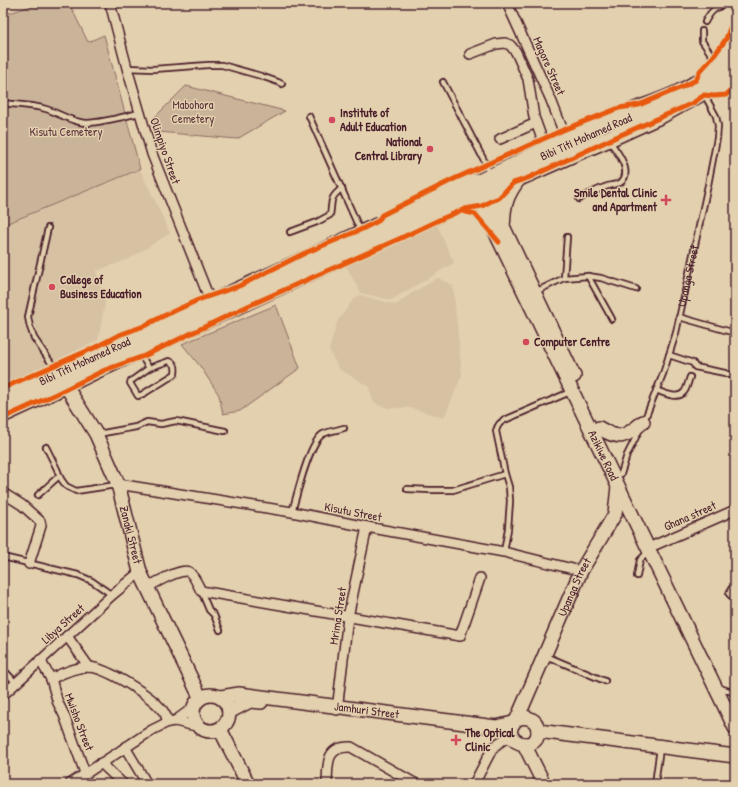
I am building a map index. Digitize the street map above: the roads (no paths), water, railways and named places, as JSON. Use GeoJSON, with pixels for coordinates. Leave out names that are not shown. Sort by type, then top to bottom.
{"type":"FeatureCollection","features":[{"type":"Feature","properties":{"kind":"highway"},"geometry":{"type":"LineString","coordinates":[[730,67],[735,37]]}},
{"type":"Feature","properties":{"kind":"highway","name":"Bibi Titi Mohamed Road"},"geometry":{"type":"LineString","coordinates":[[3,399],[62,380],[88,374],[481,185],[546,150],[611,120],[671,97],[687,89],[706,76],[730,67]]}},
{"type":"Feature","properties":{"kind":"highway","name":"Bibi Titi Mohamed Road"},"geometry":{"type":"LineString","coordinates":[[3,414],[62,380],[211,303],[363,233],[481,185],[518,178],[662,114],[718,82],[730,67]]}},
{"type":"Feature","properties":{"kind":"highway"},"geometry":{"type":"LineString","coordinates":[[706,90],[722,87],[735,88]]}},
{"type":"Feature","properties":{"kind":"highway"},"geometry":{"type":"LineString","coordinates":[[502,222],[503,206],[510,187],[518,178]]}},
{"type":"Feature","properties":{"kind":"street","name":"Olimpiyo Street"},"geometry":{"type":"LineString","coordinates":[[110,3],[139,113],[152,154],[211,303]]}},
{"type":"Feature","properties":{"kind":"street","name":"Magore Street"},"geometry":{"type":"LineString","coordinates":[[507,3],[551,100],[567,141]]}},
{"type":"Feature","properties":{"kind":"street"},"geometry":{"type":"LineString","coordinates":[[470,54],[496,44],[505,43],[510,45],[516,52],[528,79],[534,117],[546,150]]}},
{"type":"Feature","properties":{"kind":"street"},"geometry":{"type":"LineString","coordinates":[[500,139],[536,122]]}},
{"type":"Feature","properties":{"kind":"street","name":"Azikiwe Road"},"geometry":{"type":"LineString","coordinates":[[481,185],[502,222],[599,428],[620,479],[735,728]]}},
{"type":"Feature","properties":{"kind":"street","name":"Azikiwe Road"},"geometry":{"type":"LineString","coordinates":[[481,185],[572,391],[620,479],[634,519],[652,548],[729,690],[735,714]]}},
{"type":"Feature","properties":{"kind":"street","name":"Zanaki Street"},"geometry":{"type":"LineString","coordinates":[[62,380],[96,434],[118,484],[140,572],[148,586],[197,702]]}},
{"type":"Feature","properties":{"kind":"street"},"geometry":{"type":"LineString","coordinates":[[599,428],[612,435],[622,436],[629,433],[643,422]]}},
{"type":"Feature","properties":{"kind":"street","name":"Upanga Street"},"geometry":{"type":"LineString","coordinates":[[516,726],[544,656],[582,571],[615,514],[620,479]]}},
{"type":"Feature","properties":{"kind":"street","name":"Kisutu Street"},"geometry":{"type":"LineString","coordinates":[[118,484],[292,512],[504,552],[582,571]]}},
{"type":"Feature","properties":{"kind":"street"},"geometry":{"type":"LineString","coordinates":[[3,493],[22,504],[40,521],[40,526],[29,564]]}},
{"type":"Feature","properties":{"kind":"street","name":"Ghana street"},"geometry":{"type":"LineString","coordinates":[[652,548],[735,510]]}},
{"type":"Feature","properties":{"kind":"street"},"geometry":{"type":"LineString","coordinates":[[615,514],[618,512],[634,519]]}},
{"type":"Feature","properties":{"kind":"street","name":"Mrima Street"},"geometry":{"type":"LineString","coordinates":[[338,708],[348,617],[367,527]]}},
{"type":"Feature","properties":{"kind":"street"},"geometry":{"type":"LineString","coordinates":[[148,586],[186,570],[191,572],[201,591],[460,636],[480,578]]}},
{"type":"Feature","properties":{"kind":"street","name":"Libya Street"},"geometry":{"type":"LineString","coordinates":[[3,695],[112,595],[140,572]]}},
{"type":"Feature","properties":{"kind":"street"},"geometry":{"type":"LineString","coordinates":[[67,636],[89,667]]}},
{"type":"Feature","properties":{"kind":"street","name":"Mwisho Street"},"geometry":{"type":"LineString","coordinates":[[40,660],[51,679],[58,703],[64,715],[85,773]]}},
{"type":"Feature","properties":{"kind":"street"},"geometry":{"type":"LineString","coordinates":[[51,679],[76,669],[89,667],[100,670],[114,676],[138,690],[159,706],[172,722],[200,727],[210,731],[220,729],[229,718],[229,712],[227,704],[221,697],[211,694],[197,702],[172,722],[152,730],[70,784]]}},
{"type":"Feature","properties":{"kind":"street","name":"Jamhuri Street"},"geometry":{"type":"LineString","coordinates":[[221,697],[239,694],[497,733],[516,726]]}},
{"type":"Feature","properties":{"kind":"street","name":"Jamhuri Street"},"geometry":{"type":"LineString","coordinates":[[229,712],[250,701],[338,708]]}},
{"type":"Feature","properties":{"kind":"street"},"geometry":{"type":"LineString","coordinates":[[197,702],[193,718],[200,727]]}},
{"type":"Feature","properties":{"kind":"street"},"geometry":{"type":"LineString","coordinates":[[474,784],[492,749],[516,726],[533,720],[537,725],[537,737],[528,744],[522,744],[516,741],[516,726]]}},
{"type":"Feature","properties":{"kind":"street"},"geometry":{"type":"LineString","coordinates":[[220,729],[248,784]]}},
{"type":"Feature","properties":{"kind":"street"},"geometry":{"type":"LineString","coordinates":[[538,731],[735,756]]}},
{"type":"Feature","properties":{"kind":"street"},"geometry":{"type":"LineString","coordinates":[[524,744],[544,784]]}},
{"type":"Feature","properties":{"kind":"street"},"geometry":{"type":"LineString","coordinates":[[125,747],[147,784]]}},
{"type":"Feature","properties":{"kind":"street"},"geometry":{"type":"LineString","coordinates":[[327,784],[329,758],[339,749],[351,747],[416,784]]}},
{"type":"Feature","properties":{"kind":"street"},"geometry":{"type":"LineString","coordinates":[[101,763],[123,784]]}},
{"type":"Feature","properties":{"kind":"lane"},"geometry":{"type":"LineString","coordinates":[[704,22],[714,8],[728,3]]}},
{"type":"Feature","properties":{"kind":"lane"},"geometry":{"type":"LineString","coordinates":[[702,31],[702,41],[712,57],[730,67]]}},
{"type":"Feature","properties":{"kind":"lane"},"geometry":{"type":"LineString","coordinates":[[127,68],[154,69],[222,65],[261,76],[282,84]]}},
{"type":"Feature","properties":{"kind":"lane"},"geometry":{"type":"LineString","coordinates":[[443,82],[486,164],[481,185]]}},
{"type":"Feature","properties":{"kind":"lane","name":"Upanga Street"},"geometry":{"type":"LineString","coordinates":[[620,479],[627,455],[643,422],[663,374],[676,333],[717,138],[718,126],[716,116],[706,90]]}},
{"type":"Feature","properties":{"kind":"lane"},"geometry":{"type":"LineString","coordinates":[[3,103],[44,109],[74,120],[87,122],[110,120],[139,113]]}},
{"type":"Feature","properties":{"kind":"lane"},"geometry":{"type":"LineString","coordinates":[[309,116],[360,230],[363,233]]}},
{"type":"Feature","properties":{"kind":"lane"},"geometry":{"type":"LineString","coordinates":[[579,199],[605,187],[620,183],[624,178],[626,172],[619,153],[608,139]]}},
{"type":"Feature","properties":{"kind":"lane"},"geometry":{"type":"LineString","coordinates":[[290,232],[317,222],[330,215],[330,204],[333,196],[342,188]]}},
{"type":"Feature","properties":{"kind":"lane"},"geometry":{"type":"LineString","coordinates":[[48,228],[28,317],[34,338],[62,380]]}},
{"type":"Feature","properties":{"kind":"lane"},"geometry":{"type":"LineString","coordinates":[[564,278],[567,237]]}},
{"type":"Feature","properties":{"kind":"lane"},"geometry":{"type":"LineString","coordinates":[[535,292],[564,278],[588,276],[601,278],[636,289]]}},
{"type":"Feature","properties":{"kind":"lane"},"geometry":{"type":"LineString","coordinates":[[588,276],[612,319]]}},
{"type":"Feature","properties":{"kind":"lane"},"geometry":{"type":"LineString","coordinates":[[679,317],[735,333]]}},
{"type":"Feature","properties":{"kind":"lane"},"geometry":{"type":"LineString","coordinates":[[138,351],[149,368]]}},
{"type":"Feature","properties":{"kind":"lane"},"geometry":{"type":"LineString","coordinates":[[669,355],[693,363],[695,367],[725,373],[735,377]]}},
{"type":"Feature","properties":{"kind":"lane"},"geometry":{"type":"LineString","coordinates":[[169,361],[175,365],[176,369],[175,374],[138,396],[130,382],[149,368],[169,361]]}},
{"type":"Feature","properties":{"kind":"lane"},"geometry":{"type":"LineString","coordinates":[[656,390],[674,396],[679,396],[684,393],[690,377]]}},
{"type":"Feature","properties":{"kind":"lane"},"geometry":{"type":"LineString","coordinates":[[504,552],[508,529],[510,502],[509,487],[496,431],[497,425],[507,418],[572,391]]}},
{"type":"Feature","properties":{"kind":"lane"},"geometry":{"type":"LineString","coordinates":[[96,434],[136,427],[147,422],[161,424],[176,421],[224,431]]}},
{"type":"Feature","properties":{"kind":"lane"},"geometry":{"type":"LineString","coordinates":[[292,512],[309,455],[318,438],[324,433],[344,428]]}},
{"type":"Feature","properties":{"kind":"lane"},"geometry":{"type":"LineString","coordinates":[[46,448],[59,476],[66,486],[76,492],[118,484]]}},
{"type":"Feature","properties":{"kind":"lane"},"geometry":{"type":"LineString","coordinates":[[407,489],[453,490],[505,474]]}},
{"type":"Feature","properties":{"kind":"lane"},"geometry":{"type":"LineString","coordinates":[[38,495],[59,476]]}},
{"type":"Feature","properties":{"kind":"lane"},"geometry":{"type":"LineString","coordinates":[[637,576],[640,560],[652,548]]}},
{"type":"Feature","properties":{"kind":"lane"},"geometry":{"type":"LineString","coordinates":[[3,557],[78,575],[92,580],[112,595]]}},
{"type":"Feature","properties":{"kind":"lane"},"geometry":{"type":"LineString","coordinates":[[735,587],[731,589],[730,594],[732,597],[735,596]]}},
{"type":"Feature","properties":{"kind":"lane"},"geometry":{"type":"LineString","coordinates":[[201,591],[220,630]]}},
{"type":"Feature","properties":{"kind":"lane"},"geometry":{"type":"LineString","coordinates":[[544,656],[605,681]]}},
{"type":"Feature","properties":{"kind":"lane"},"geometry":{"type":"LineString","coordinates":[[3,669],[16,683]]}},
{"type":"Feature","properties":{"kind":"lane"},"geometry":{"type":"LineString","coordinates":[[655,784],[660,746]]}},
{"type":"Feature","properties":{"kind":"place","name":"Institute of Adult Education"},"geometry":{"type":"Point","coordinates":[332,120]}},
{"type":"Feature","properties":{"kind":"place","name":"National Central Library"},"geometry":{"type":"Point","coordinates":[430,149]}},
{"type":"Feature","properties":{"kind":"place","name":"Smile Dental Clinic and Apartment"},"geometry":{"type":"Point","coordinates":[666,200]}},
{"type":"Feature","properties":{"kind":"place","name":"College of Business Education"},"geometry":{"type":"Point","coordinates":[52,287]}},
{"type":"Feature","properties":{"kind":"place","name":"Computer Centre"},"geometry":{"type":"Point","coordinates":[526,342]}},
{"type":"Feature","properties":{"kind":"place","name":"The Optical Clinic"},"geometry":{"type":"Point","coordinates":[456,740]}},
{"type":"Feature","properties":{"kind":"park label","name":"Mabohora Cemetery"},"geometry":{"type":"Point","coordinates":[193,112]}},
{"type":"Feature","properties":{"kind":"park label","name":"Kisutu Cemetery"},"geometry":{"type":"Point","coordinates":[66,132]}}]}
